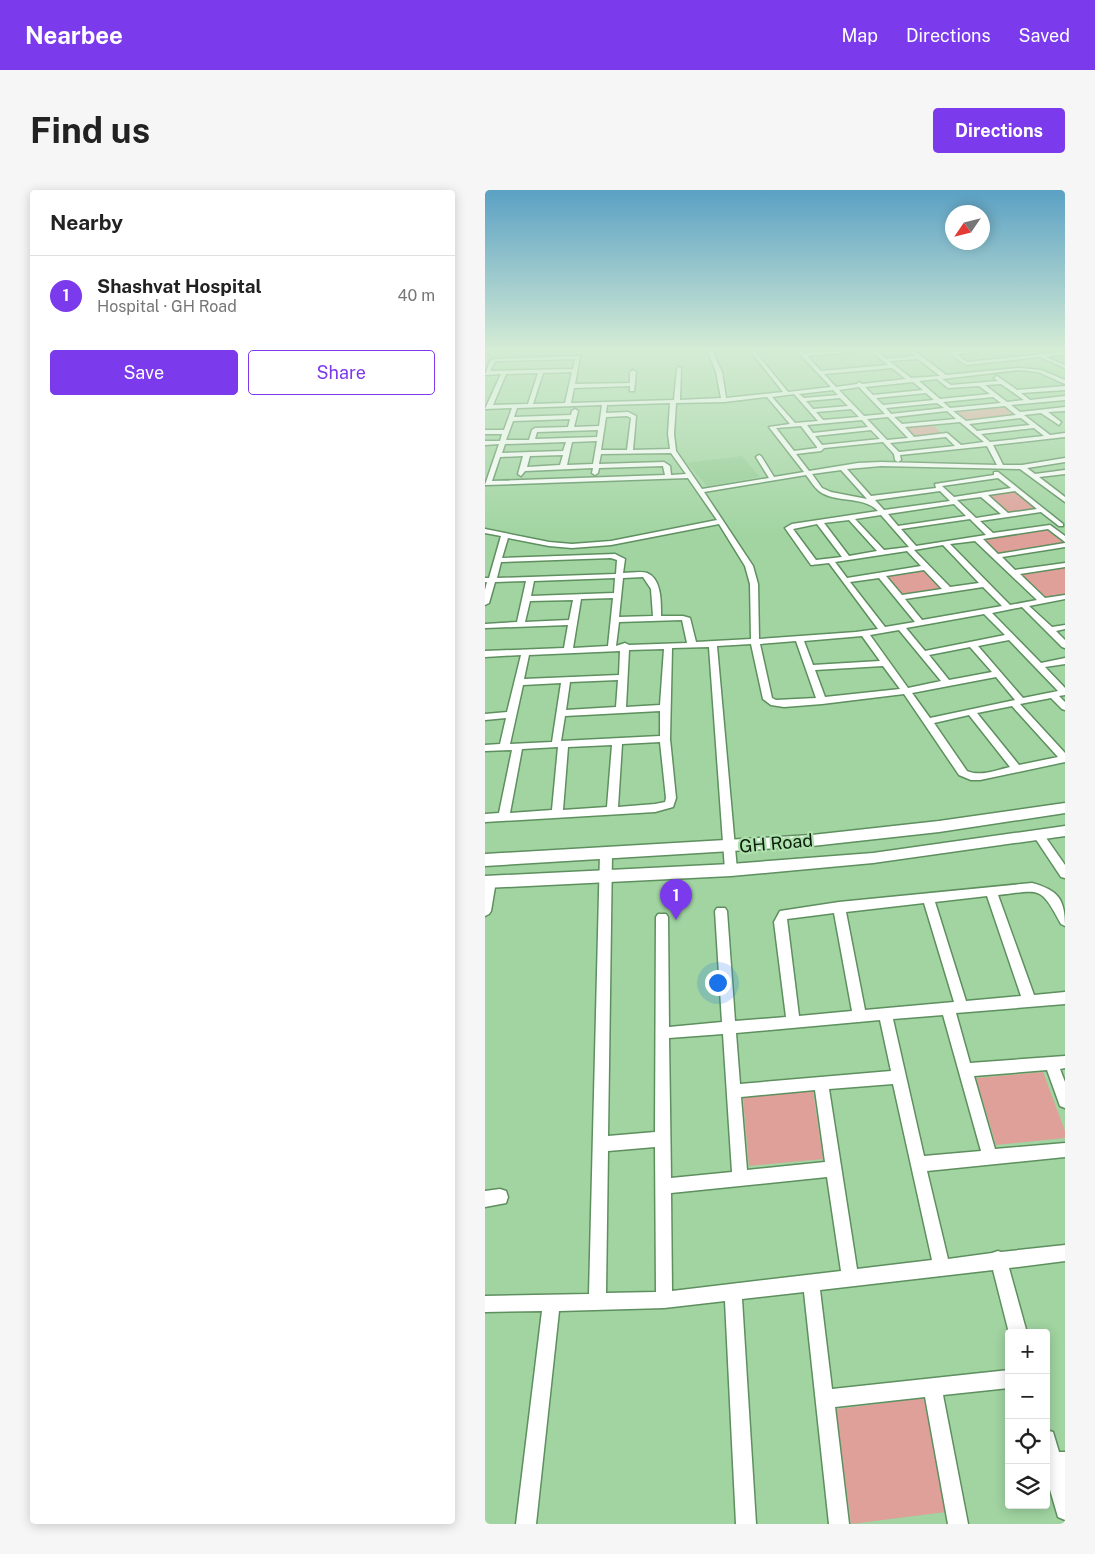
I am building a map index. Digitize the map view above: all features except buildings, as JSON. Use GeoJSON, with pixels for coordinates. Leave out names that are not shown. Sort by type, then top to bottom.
{"type":"FeatureCollection","features":[{"type":"Feature","properties":{"kind":"main road","name":"GH Road"},"geometry":{"type":"LineString","coordinates":[[485,860],[606,852],[728,847],[850,837],[995,820],[1065,808]]}},
{"type":"Feature","properties":{"kind":"main road","name":"GH Road"},"geometry":{"type":"LineString","coordinates":[[488,881],[731,870],[873,858],[1065,831]]}},
{"type":"Feature","properties":{"kind":"street"},"geometry":{"type":"LineString","coordinates":[[513,411],[486,483],[689,476]]}},
{"type":"Feature","properties":{"kind":"street"},"geometry":{"type":"LineString","coordinates":[[571,429],[575,411]]}},
{"type":"Feature","properties":{"kind":"street"},"geometry":{"type":"LineString","coordinates":[[594,479],[604,411]]}},
{"type":"Feature","properties":{"kind":"street"},"geometry":{"type":"LineString","coordinates":[[674,411],[671,434],[673,450],[749,566],[754,584],[755,642],[768,699],[774,703],[784,704],[822,701],[906,691],[998,674]]}},
{"type":"Feature","properties":{"kind":"street"},"geometry":{"type":"LineString","coordinates":[[782,411],[794,425]]}},
{"type":"Feature","properties":{"kind":"street"},"geometry":{"type":"LineString","coordinates":[[811,411],[822,422]]}},
{"type":"Feature","properties":{"kind":"street"},"geometry":{"type":"LineString","coordinates":[[856,411],[897,454],[900,464]]}},
{"type":"Feature","properties":{"kind":"street"},"geometry":{"type":"LineString","coordinates":[[885,411],[913,439]]}},
{"type":"Feature","properties":{"kind":"street"},"geometry":{"type":"LineString","coordinates":[[936,411],[771,427],[807,473],[825,492],[873,500],[941,489]]}},
{"type":"Feature","properties":{"kind":"street"},"geometry":{"type":"LineString","coordinates":[[950,411],[989,444],[1001,466]]}},
{"type":"Feature","properties":{"kind":"street"},"geometry":{"type":"LineString","coordinates":[[1015,411],[1049,437]]}},
{"type":"Feature","properties":{"kind":"street"},"geometry":{"type":"LineString","coordinates":[[900,426],[963,422],[1041,411]]}},
{"type":"Feature","properties":{"kind":"street"},"geometry":{"type":"LineString","coordinates":[[1042,411],[1062,423],[1065,428]]}},
{"type":"Feature","properties":{"kind":"street"},"geometry":{"type":"LineString","coordinates":[[603,415],[628,414],[634,416],[630,451]]}},
{"type":"Feature","properties":{"kind":"street"},"geometry":{"type":"LineString","coordinates":[[511,419],[574,417]]}},
{"type":"Feature","properties":{"kind":"street"},"geometry":{"type":"LineString","coordinates":[[532,441],[539,418]]}},
{"type":"Feature","properties":{"kind":"street"},"geometry":{"type":"LineString","coordinates":[[933,423],[960,447]]}},
{"type":"Feature","properties":{"kind":"street"},"geometry":{"type":"LineString","coordinates":[[803,424],[819,447]]}},
{"type":"Feature","properties":{"kind":"street"},"geometry":{"type":"LineString","coordinates":[[976,433],[1035,426]]}},
{"type":"Feature","properties":{"kind":"street"},"geometry":{"type":"LineString","coordinates":[[535,430],[601,428]]}},
{"type":"Feature","properties":{"kind":"street"},"geometry":{"type":"LineString","coordinates":[[811,436],[873,428]]}},
{"type":"Feature","properties":{"kind":"street"},"geometry":{"type":"LineString","coordinates":[[485,432],[506,432]]}},
{"type":"Feature","properties":{"kind":"street"},"geometry":{"type":"LineString","coordinates":[[819,447],[947,435]]}},
{"type":"Feature","properties":{"kind":"street"},"geometry":{"type":"LineString","coordinates":[[897,454],[1065,435]]}},
{"type":"Feature","properties":{"kind":"street"},"geometry":{"type":"LineString","coordinates":[[485,443],[600,439]]}},
{"type":"Feature","properties":{"kind":"street"},"geometry":{"type":"LineString","coordinates":[[563,468],[569,440]]}},
{"type":"Feature","properties":{"kind":"street"},"geometry":{"type":"LineString","coordinates":[[791,453],[821,449],[819,447]]}},
{"type":"Feature","properties":{"kind":"street"},"geometry":{"type":"LineString","coordinates":[[598,452],[673,450]]}},
{"type":"Feature","properties":{"kind":"street"},"geometry":{"type":"LineString","coordinates":[[495,457],[566,453]]}},
{"type":"Feature","properties":{"kind":"street"},"geometry":{"type":"LineString","coordinates":[[519,482],[527,454]]}},
{"type":"Feature","properties":{"kind":"street"},"geometry":{"type":"LineString","coordinates":[[759,457],[772,478]]}},
{"type":"Feature","properties":{"kind":"street"},"geometry":{"type":"LineString","coordinates":[[700,490],[843,468],[900,464],[1022,467],[1065,460]]}},
{"type":"Feature","properties":{"kind":"street"},"geometry":{"type":"LineString","coordinates":[[523,469],[664,464],[667,466],[668,477]]}},
{"type":"Feature","properties":{"kind":"street"},"geometry":{"type":"LineString","coordinates":[[988,466],[1063,525]]}},
{"type":"Feature","properties":{"kind":"street"},"geometry":{"type":"LineString","coordinates":[[1022,467],[1054,488],[1065,500]]}},
{"type":"Feature","properties":{"kind":"street"},"geometry":{"type":"LineString","coordinates":[[843,468],[885,513],[947,590]]}},
{"type":"Feature","properties":{"kind":"street"},"geometry":{"type":"LineString","coordinates":[[1035,476],[1065,472]]}},
{"type":"Feature","properties":{"kind":"street"},"geometry":{"type":"LineString","coordinates":[[993,536],[937,485],[1000,476]]}},
{"type":"Feature","properties":{"kind":"street"},"geometry":{"type":"LineString","coordinates":[[1017,489],[981,494],[885,513],[792,526],[789,530],[811,560],[818,563],[1063,525]]}},
{"type":"Feature","properties":{"kind":"street"},"geometry":{"type":"LineString","coordinates":[[981,494],[1006,515]]}},
{"type":"Feature","properties":{"kind":"street"},"geometry":{"type":"LineString","coordinates":[[897,528],[1042,510]]}},
{"type":"Feature","properties":{"kind":"street"},"geometry":{"type":"LineString","coordinates":[[851,518],[882,553]]}},
{"type":"Feature","properties":{"kind":"street"},"geometry":{"type":"LineString","coordinates":[[485,531],[549,544],[572,546],[611,543],[721,521]]}},
{"type":"Feature","properties":{"kind":"street"},"geometry":{"type":"LineString","coordinates":[[819,522],[847,558]]}},
{"type":"Feature","properties":{"kind":"street"},"geometry":{"type":"LineString","coordinates":[[1049,527],[1065,540]]}},
{"type":"Feature","properties":{"kind":"street"},"geometry":{"type":"LineString","coordinates":[[485,601],[489,580],[498,560],[505,536]]}},
{"type":"Feature","properties":{"kind":"street"},"geometry":{"type":"LineString","coordinates":[[977,538],[1043,601]]}},
{"type":"Feature","properties":{"kind":"street"},"geometry":{"type":"LineString","coordinates":[[945,543],[1008,607]]}},
{"type":"Feature","properties":{"kind":"street"},"geometry":{"type":"LineString","coordinates":[[996,556],[1065,545]]}},
{"type":"Feature","properties":{"kind":"street"},"geometry":{"type":"LineString","coordinates":[[489,580],[531,578],[558,568],[617,556],[621,559],[612,647]]}},
{"type":"Feature","properties":{"kind":"street"},"geometry":{"type":"LineString","coordinates":[[498,560],[619,575],[645,575],[653,582],[656,592],[657,618]]}},
{"type":"Feature","properties":{"kind":"street"},"geometry":{"type":"LineString","coordinates":[[831,561],[883,630]]}},
{"type":"Feature","properties":{"kind":"street"},"geometry":{"type":"LineString","coordinates":[[1014,573],[1065,565]]}},
{"type":"Feature","properties":{"kind":"street"},"geometry":{"type":"LineString","coordinates":[[845,581],[927,567]]}},
{"type":"Feature","properties":{"kind":"street"},"geometry":{"type":"LineString","coordinates":[[881,575],[920,623]]}},
{"type":"Feature","properties":{"kind":"street"},"geometry":{"type":"LineString","coordinates":[[520,625],[531,578]]}},
{"type":"Feature","properties":{"kind":"street"},"geometry":{"type":"LineString","coordinates":[[900,598],[985,584]]}},
{"type":"Feature","properties":{"kind":"street"},"geometry":{"type":"LineString","coordinates":[[526,599],[617,595]]}},
{"type":"Feature","properties":{"kind":"street"},"geometry":{"type":"LineString","coordinates":[[568,649],[577,597]]}},
{"type":"Feature","properties":{"kind":"street"},"geometry":{"type":"LineString","coordinates":[[485,654],[625,646],[755,642],[864,633],[1065,597]]}},
{"type":"Feature","properties":{"kind":"street"},"geometry":{"type":"LineString","coordinates":[[1024,604],[1065,645]]}},
{"type":"Feature","properties":{"kind":"street"},"geometry":{"type":"LineString","coordinates":[[928,721],[1064,692],[986,611]]}},
{"type":"Feature","properties":{"kind":"street"},"geometry":{"type":"LineString","coordinates":[[615,620],[679,617],[687,620],[692,645]]}},
{"type":"Feature","properties":{"kind":"street"},"geometry":{"type":"LineString","coordinates":[[485,626],[573,622]]}},
{"type":"Feature","properties":{"kind":"street"},"geometry":{"type":"LineString","coordinates":[[901,627],[947,683]]}},
{"type":"Feature","properties":{"kind":"street"},"geometry":{"type":"LineString","coordinates":[[1049,630],[1065,627]]}},
{"type":"Feature","properties":{"kind":"street"},"geometry":{"type":"LineString","coordinates":[[864,633],[963,773],[971,777],[980,777],[1065,759],[973,644]]}},
{"type":"Feature","properties":{"kind":"street"},"geometry":{"type":"LineString","coordinates":[[923,654],[1011,637]]}},
{"type":"Feature","properties":{"kind":"street"},"geometry":{"type":"LineString","coordinates":[[799,638],[822,701]]}},
{"type":"Feature","properties":{"kind":"street"},"geometry":{"type":"LineString","coordinates":[[713,644],[731,870]]}},
{"type":"Feature","properties":{"kind":"street"},"geometry":{"type":"LineString","coordinates":[[621,710],[625,646]]}},
{"type":"Feature","properties":{"kind":"street"},"geometry":{"type":"LineString","coordinates":[[485,818],[655,808],[669,804],[671,798],[665,739],[668,646]]}},
{"type":"Feature","properties":{"kind":"street"},"geometry":{"type":"LineString","coordinates":[[504,746],[526,651]]}},
{"type":"Feature","properties":{"kind":"street"},"geometry":{"type":"LineString","coordinates":[[1039,666],[1065,661]]}},
{"type":"Feature","properties":{"kind":"street"},"geometry":{"type":"LineString","coordinates":[[810,668],[886,663]]}},
{"type":"Feature","properties":{"kind":"street"},"geometry":{"type":"LineString","coordinates":[[519,682],[623,677]]}},
{"type":"Feature","properties":{"kind":"street"},"geometry":{"type":"LineString","coordinates":[[557,814],[561,713],[566,679]]}},
{"type":"Feature","properties":{"kind":"street"},"geometry":{"type":"LineString","coordinates":[[1053,695],[1065,707]]}},
{"type":"Feature","properties":{"kind":"street"},"geometry":{"type":"LineString","coordinates":[[561,713],[665,708]]}},
{"type":"Feature","properties":{"kind":"street"},"geometry":{"type":"LineString","coordinates":[[971,712],[1017,769]]}},
{"type":"Feature","properties":{"kind":"street"},"geometry":{"type":"LineString","coordinates":[[485,717],[511,716]]}},
{"type":"Feature","properties":{"kind":"street"},"geometry":{"type":"LineString","coordinates":[[485,748],[665,739]]}},
{"type":"Feature","properties":{"kind":"street"},"geometry":{"type":"LineString","coordinates":[[612,811],[617,741]]}},
{"type":"Feature","properties":{"kind":"street"},"geometry":{"type":"LineString","coordinates":[[504,817],[518,746]]}},
{"type":"Feature","properties":{"kind":"street"},"geometry":{"type":"LineString","coordinates":[[1038,835],[1065,874]]}},
{"type":"Feature","properties":{"kind":"street"},"geometry":{"type":"LineString","coordinates":[[597,1302],[606,852]]}},
{"type":"Feature","properties":{"kind":"street"},"geometry":{"type":"LineString","coordinates":[[485,911],[488,881]]}},
{"type":"Feature","properties":{"kind":"street"},"geometry":{"type":"LineString","coordinates":[[793,1022],[781,917],[793,912],[1032,887],[1051,894],[1065,921]]}},
{"type":"Feature","properties":{"kind":"street"},"geometry":{"type":"LineString","coordinates":[[991,891],[1030,1002]]}},
{"type":"Feature","properties":{"kind":"street"},"geometry":{"type":"LineString","coordinates":[[928,898],[955,1009],[965,1070],[990,1157]]}},
{"type":"Feature","properties":{"kind":"street"},"geometry":{"type":"LineString","coordinates":[[839,907],[860,1016]]}},
{"type":"Feature","properties":{"kind":"street"},"geometry":{"type":"LineString","coordinates":[[721,911],[740,1178]]}},
{"type":"Feature","properties":{"kind":"street"},"geometry":{"type":"LineString","coordinates":[[662,917],[664,1300]]}},
{"type":"Feature","properties":{"kind":"street"},"geometry":{"type":"LineString","coordinates":[[662,1033],[1065,998]]}},
{"type":"Feature","properties":{"kind":"street"},"geometry":{"type":"LineString","coordinates":[[885,1014],[941,1266]]}},
{"type":"Feature","properties":{"kind":"street"},"geometry":{"type":"LineString","coordinates":[[965,1070],[1058,1062],[1065,1101]]}},
{"type":"Feature","properties":{"kind":"street"},"geometry":{"type":"LineString","coordinates":[[733,1091],[899,1077]]}},
{"type":"Feature","properties":{"kind":"street"},"geometry":{"type":"LineString","coordinates":[[821,1084],[850,1278]]}},
{"type":"Feature","properties":{"kind":"street"},"geometry":{"type":"LineString","coordinates":[[600,1144],[663,1139]]}},
{"type":"Feature","properties":{"kind":"street"},"geometry":{"type":"LineString","coordinates":[[919,1164],[1065,1150]]}},
{"type":"Feature","properties":{"kind":"street"},"geometry":{"type":"LineString","coordinates":[[664,1186],[834,1169]]}},
{"type":"Feature","properties":{"kind":"street"},"geometry":{"type":"LineString","coordinates":[[485,1304],[664,1300],[998,1259],[1065,1253]]}},
{"type":"Feature","properties":{"kind":"street"},"geometry":{"type":"LineString","coordinates":[[998,1259],[1017,1329]]}},
{"type":"Feature","properties":{"kind":"street"},"geometry":{"type":"LineString","coordinates":[[811,1283],[839,1524]]}},
{"type":"Feature","properties":{"kind":"street"},"geometry":{"type":"LineString","coordinates":[[733,1292],[746,1524]]}},
{"type":"Feature","properties":{"kind":"street"},"geometry":{"type":"LineString","coordinates":[[526,1524],[552,1302]]}},
{"type":"Feature","properties":{"kind":"street"},"geometry":{"type":"LineString","coordinates":[[825,1399],[1005,1379]]}},
{"type":"Feature","properties":{"kind":"street"},"geometry":{"type":"LineString","coordinates":[[932,1387],[955,1524]]}},
{"type":"Feature","properties":{"kind":"street"},"geometry":{"type":"LineString","coordinates":[[1050,1446],[1059,1461],[1065,1510]]}},
{"type":"Feature","properties":{"kind":"shaded area"},"geometry":{"type":"Polygon","coordinates":[[[955,411],[1011,411],[1018,416],[968,421],[955,411]]]}},
{"type":"Feature","properties":{"kind":"shaded area"},"geometry":{"type":"Polygon","coordinates":[[[932,424],[943,435],[915,437],[904,427],[932,424]]]}},
{"type":"Feature","properties":{"kind":"shaded area"},"geometry":{"type":"Polygon","coordinates":[[[742,456],[760,477],[707,486],[687,463],[742,456]]]}},
{"type":"Feature","properties":{"kind":"shaded area"},"geometry":{"type":"Polygon","coordinates":[[[1016,491],[1037,509],[1008,513],[987,495],[1016,491]]]}},
{"type":"Feature","properties":{"kind":"shaded area"},"geometry":{"type":"Polygon","coordinates":[[[1049,529],[1064,543],[997,553],[983,539],[1049,529]]]}},
{"type":"Feature","properties":{"kind":"shaded area"},"geometry":{"type":"Polygon","coordinates":[[[1065,566],[1065,594],[1044,597],[1020,574],[1065,566]]]}},
{"type":"Feature","properties":{"kind":"shaded area"},"geometry":{"type":"Polygon","coordinates":[[[924,570],[941,589],[903,595],[887,576],[924,570]]]}},
{"type":"Feature","properties":{"kind":"shaded area"},"geometry":{"type":"Polygon","coordinates":[[[1043,1072],[1065,1131],[1065,1138],[996,1145],[976,1078],[1043,1072]]]}},
{"type":"Feature","properties":{"kind":"shaded area"},"geometry":{"type":"Polygon","coordinates":[[[813,1091],[823,1159],[749,1166],[743,1097],[813,1091]]]}},
{"type":"Feature","properties":{"kind":"shaded area"},"geometry":{"type":"Polygon","coordinates":[[[924,1398],[946,1512],[851,1524],[836,1409],[924,1398]]]}},
{"type":"Feature","properties":{"kind":"place","name":"Shashvat Hospital"},"geometry":{"type":"Point","coordinates":[676,920]}}]}
